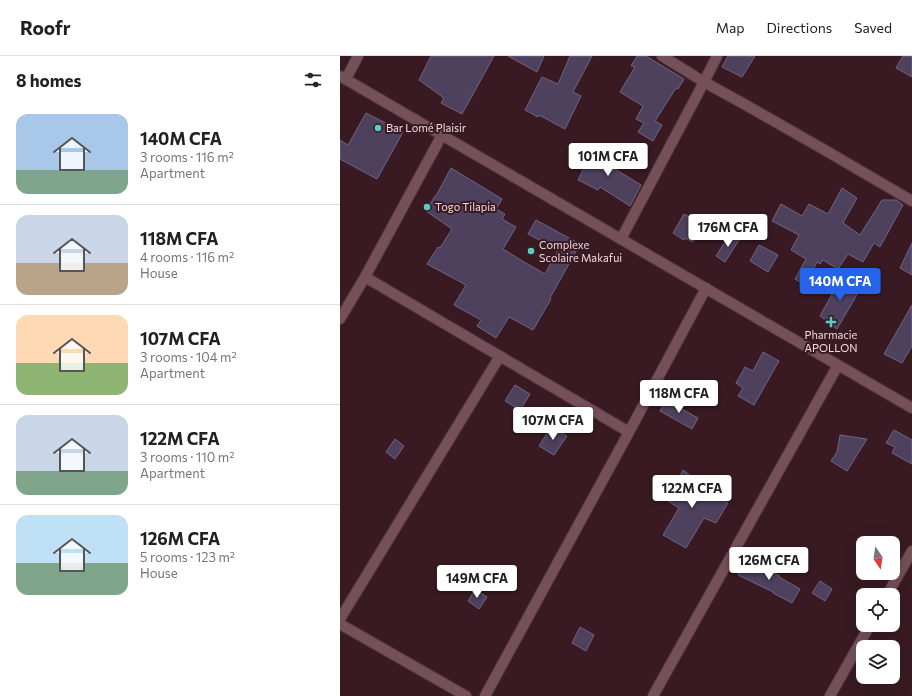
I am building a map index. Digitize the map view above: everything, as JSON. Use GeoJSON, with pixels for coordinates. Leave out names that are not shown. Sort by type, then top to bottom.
{"type":"FeatureCollection","features":[{"type":"Feature","properties":{"kind":"street"},"geometry":{"type":"LineString","coordinates":[[358,56],[343,77],[912,408]]}},
{"type":"Feature","properties":{"kind":"street"},"geometry":{"type":"LineString","coordinates":[[662,56],[704,82],[784,126],[912,201]]}},
{"type":"Feature","properties":{"kind":"street"},"geometry":{"type":"LineString","coordinates":[[621,239],[704,82],[716,56]]}},
{"type":"Feature","properties":{"kind":"street"},"geometry":{"type":"LineString","coordinates":[[340,319],[365,277],[442,135]]}},
{"type":"Feature","properties":{"kind":"street"},"geometry":{"type":"LineString","coordinates":[[365,277],[629,432]]}},
{"type":"Feature","properties":{"kind":"street"},"geometry":{"type":"LineString","coordinates":[[485,696],[706,288]]}},
{"type":"Feature","properties":{"kind":"street"},"geometry":{"type":"LineString","coordinates":[[340,619],[500,356]]}},
{"type":"Feature","properties":{"kind":"street"},"geometry":{"type":"LineString","coordinates":[[653,696],[838,365]]}},
{"type":"Feature","properties":{"kind":"street"},"geometry":{"type":"LineString","coordinates":[[891,588],[912,551]]}},
{"type":"Feature","properties":{"kind":"street"},"geometry":{"type":"LineString","coordinates":[[340,624],[466,696]]}},
{"type":"Feature","properties":{"kind":"street"},"geometry":{"type":"LineString","coordinates":[[830,696],[866,632]]}},
{"type":"Feature","properties":{"kind":"building"},"geometry":{"type":"Polygon","coordinates":[[[431,56],[494,56],[462,114],[441,103],[444,98],[419,80],[431,56]]]}},
{"type":"Feature","properties":{"kind":"building"},"geometry":{"type":"Polygon","coordinates":[[[508,56],[544,56],[537,72],[508,56]]]}},
{"type":"Feature","properties":{"kind":"building"},"geometry":{"type":"Polygon","coordinates":[[[570,56],[592,56],[573,92],[581,96],[565,129],[539,115],[538,117],[525,110],[542,77],[558,84],[570,56]]]}},
{"type":"Feature","properties":{"kind":"building"},"geometry":{"type":"Polygon","coordinates":[[[637,56],[646,56],[684,79],[678,89],[676,88],[655,121],[662,125],[653,141],[638,132],[644,123],[636,119],[643,106],[620,92],[635,67],[631,66],[637,56]]]}},
{"type":"Feature","properties":{"kind":"building"},"geometry":{"type":"Polygon","coordinates":[[[728,56],[755,56],[742,77],[722,67],[728,56]]]}},
{"type":"Feature","properties":{"kind":"building"},"geometry":{"type":"Polygon","coordinates":[[[903,56],[912,56],[912,77],[896,68],[903,56]]]}},
{"type":"Feature","properties":{"kind":"building"},"geometry":{"type":"Polygon","coordinates":[[[366,113],[403,132],[377,179],[340,159],[340,140],[348,145],[366,113]]]}},
{"type":"Feature","properties":{"kind":"building"},"geometry":{"type":"Polygon","coordinates":[[[595,145],[615,159],[610,166],[641,185],[630,206],[600,187],[598,190],[578,180],[595,145]]]}},
{"type":"Feature","properties":{"kind":"building"},"geometry":{"type":"Polygon","coordinates":[[[451,168],[502,199],[496,209],[505,214],[502,219],[516,227],[503,249],[524,262],[545,274],[558,250],[528,234],[536,220],[580,244],[533,330],[509,317],[496,338],[477,326],[481,320],[454,305],[466,285],[427,264],[438,247],[440,248],[452,229],[426,211],[451,168]]]}},
{"type":"Feature","properties":{"kind":"building"},"geometry":{"type":"Polygon","coordinates":[[[842,188],[857,198],[843,223],[860,235],[882,200],[896,200],[903,205],[880,247],[874,243],[863,262],[848,254],[838,269],[823,260],[820,264],[817,262],[805,285],[795,279],[806,259],[791,250],[799,235],[772,221],[781,204],[802,216],[809,204],[828,214],[842,188]]]}},
{"type":"Feature","properties":{"kind":"building"},"geometry":{"type":"Polygon","coordinates":[[[684,214],[703,224],[693,242],[685,238],[684,240],[673,233],[684,214]]]}},
{"type":"Feature","properties":{"kind":"building"},"geometry":{"type":"Polygon","coordinates":[[[730,234],[739,240],[725,262],[716,256],[730,234]]]}},
{"type":"Feature","properties":{"kind":"building"},"geometry":{"type":"Polygon","coordinates":[[[912,243],[912,275],[900,268],[912,243]]]}},
{"type":"Feature","properties":{"kind":"building"},"geometry":{"type":"Polygon","coordinates":[[[759,245],[778,255],[768,272],[750,261],[759,245]]]}},
{"type":"Feature","properties":{"kind":"building"},"geometry":{"type":"Polygon","coordinates":[[[841,278],[862,286],[837,329],[820,316],[841,278]]]}},
{"type":"Feature","properties":{"kind":"building"},"geometry":{"type":"Polygon","coordinates":[[[912,305],[912,346],[902,363],[884,354],[912,305]]]}},
{"type":"Feature","properties":{"kind":"building"},"geometry":{"type":"Polygon","coordinates":[[[763,352],[779,361],[754,405],[738,396],[743,388],[736,383],[745,367],[753,371],[763,352]]]}},
{"type":"Feature","properties":{"kind":"building"},"geometry":{"type":"Polygon","coordinates":[[[515,385],[530,394],[520,410],[505,401],[515,385]]]}},
{"type":"Feature","properties":{"kind":"building"},"geometry":{"type":"Polygon","coordinates":[[[666,400],[698,418],[692,429],[660,411],[666,400]]]}},
{"type":"Feature","properties":{"kind":"building"},"geometry":{"type":"Polygon","coordinates":[[[551,427],[567,436],[554,455],[539,446],[551,427]]]}},
{"type":"Feature","properties":{"kind":"building"},"geometry":{"type":"Polygon","coordinates":[[[894,430],[912,440],[912,464],[892,453],[895,447],[886,443],[894,430]]]}},
{"type":"Feature","properties":{"kind":"building"},"geometry":{"type":"Polygon","coordinates":[[[840,435],[867,439],[847,471],[831,461],[837,452],[840,435]]]}},
{"type":"Feature","properties":{"kind":"building"},"geometry":{"type":"Polygon","coordinates":[[[395,439],[404,446],[395,459],[386,452],[395,439]]]}},
{"type":"Feature","properties":{"kind":"building"},"geometry":{"type":"Polygon","coordinates":[[[683,470],[703,485],[722,496],[720,499],[728,503],[716,523],[704,518],[686,548],[663,535],[679,508],[665,499],[671,490],[673,491],[683,470]]]}},
{"type":"Feature","properties":{"kind":"building"},"geometry":{"type":"Polygon","coordinates":[[[747,558],[757,563],[756,565],[780,576],[779,577],[800,589],[792,603],[738,575],[747,558]]]}},
{"type":"Feature","properties":{"kind":"building"},"geometry":{"type":"Polygon","coordinates":[[[820,581],[832,589],[825,601],[812,593],[820,581]]]}},
{"type":"Feature","properties":{"kind":"building"},"geometry":{"type":"Polygon","coordinates":[[[475,590],[487,597],[479,609],[468,601],[475,590]]]}},
{"type":"Feature","properties":{"kind":"building"},"geometry":{"type":"Polygon","coordinates":[[[580,627],[594,635],[586,651],[572,643],[580,627]]]}},
{"type":"Feature","properties":{"kind":"place","name":"Bar Lomé Plaisir"},"geometry":{"type":"Point","coordinates":[378,128]}},
{"type":"Feature","properties":{"kind":"place","name":"Togo Tilapia"},"geometry":{"type":"Point","coordinates":[427,207]}},
{"type":"Feature","properties":{"kind":"place","name":"Complexe Scolaire Makafui"},"geometry":{"type":"Point","coordinates":[531,251]}},
{"type":"Feature","properties":{"kind":"place","name":"Pharmacie APOLLON"},"geometry":{"type":"Point","coordinates":[831,322]}}]}
